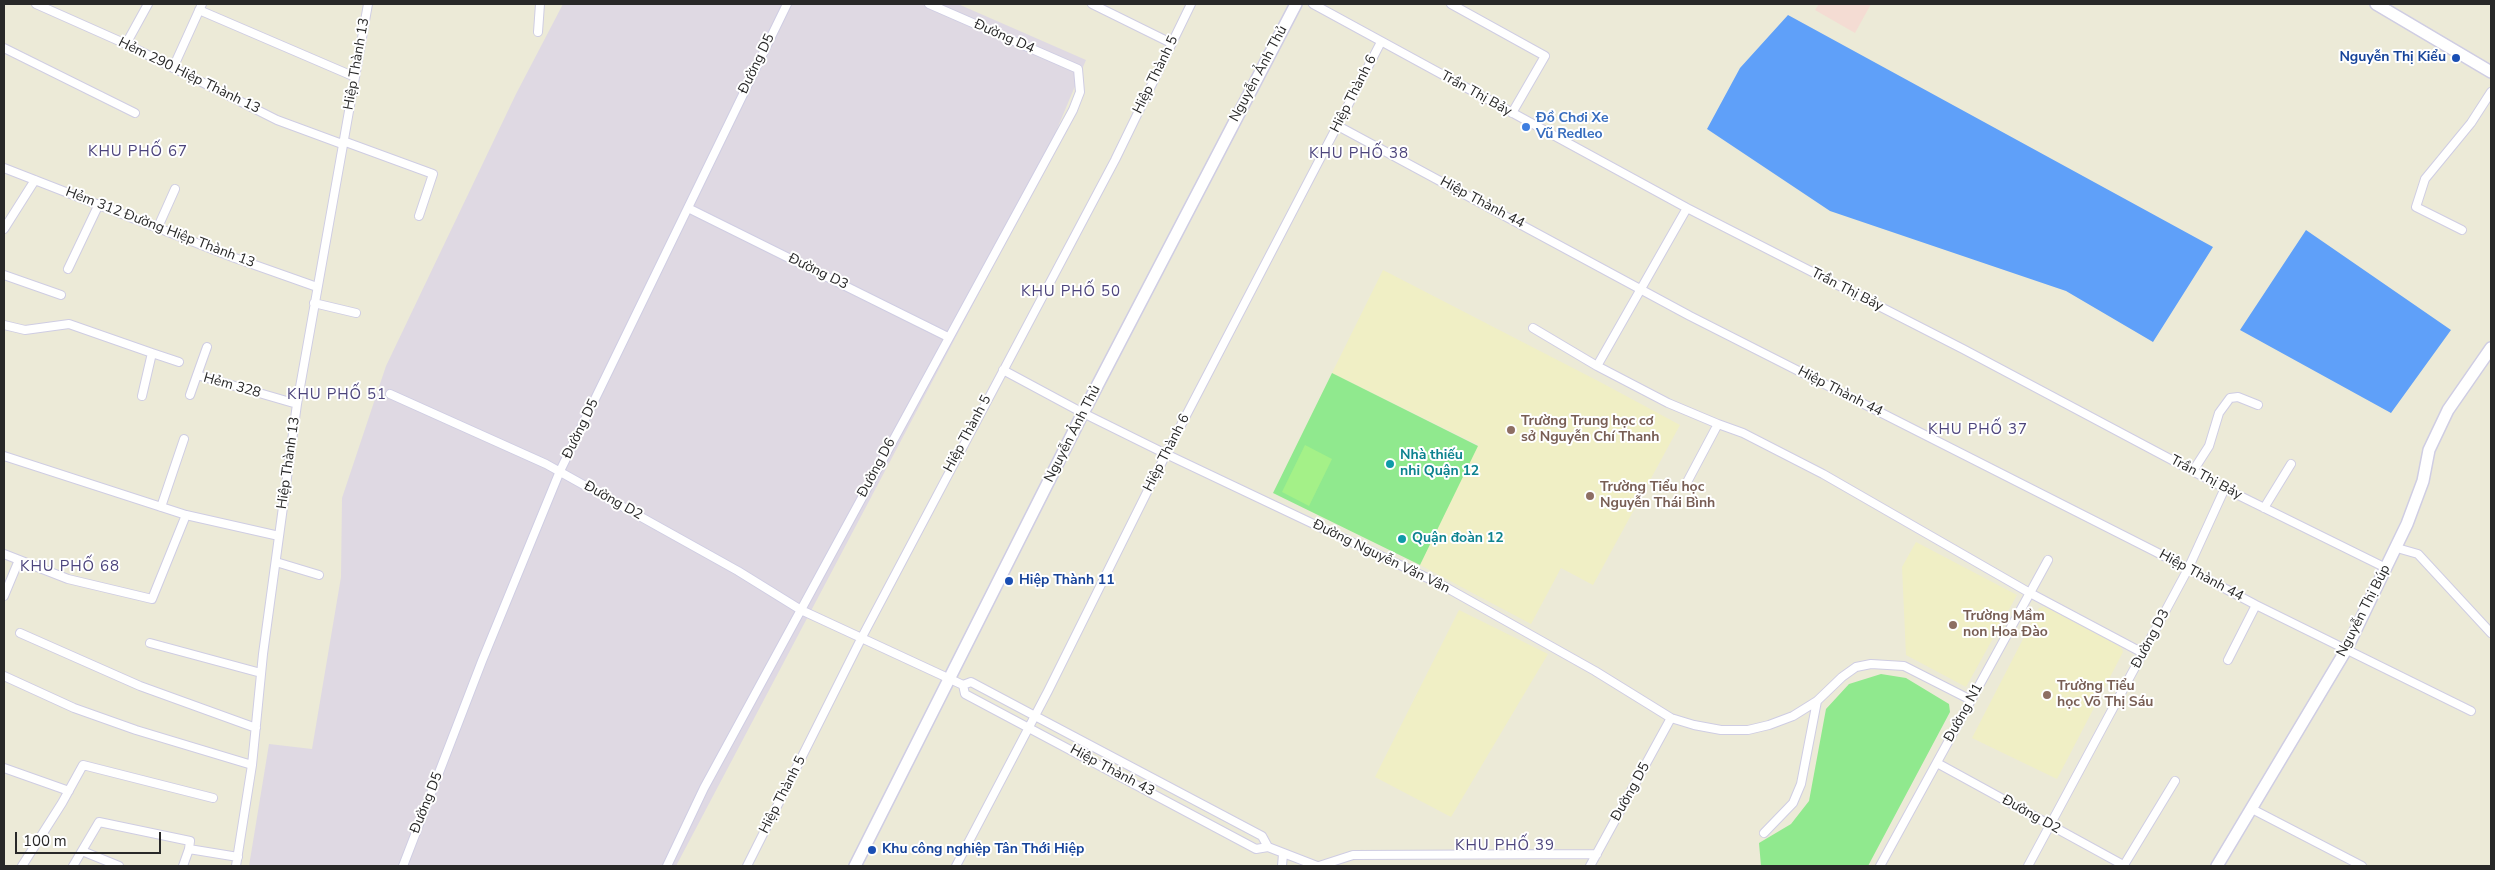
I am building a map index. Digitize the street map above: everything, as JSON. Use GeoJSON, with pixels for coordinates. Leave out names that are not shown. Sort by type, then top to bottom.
{"type":"FeatureCollection","features":[{"type":"Feature","properties":{"kind":"main road","name":"Nguyễn Ảnh Thủ"},"geometry":{"type":"LineString","coordinates":[[855,866],[1083,413],[1296,4]]}},
{"type":"Feature","properties":{"kind":"main road"},"geometry":{"type":"LineString","coordinates":[[2376,4],[2491,72]]}},
{"type":"Feature","properties":{"kind":"main road","name":"Nguyễn Thị Búp"},"geometry":{"type":"LineString","coordinates":[[2217,866],[2346,650],[2397,548],[2423,481],[2429,450],[2448,410],[2491,348]]}},
{"type":"Feature","properties":{"kind":"street","name":"Hẻm 290 Hiệp Thành 13"},"geometry":{"type":"LineString","coordinates":[[36,4],[126,44],[277,120],[433,174],[420,216]]}},
{"type":"Feature","properties":{"kind":"street"},"geometry":{"type":"LineString","coordinates":[[126,44],[148,4]]}},
{"type":"Feature","properties":{"kind":"street","name":"Hiệp Thành 13"},"geometry":{"type":"LineString","coordinates":[[236,866],[252,765],[261,673],[297,404],[368,4]]}},
{"type":"Feature","properties":{"kind":"street"},"geometry":{"type":"LineString","coordinates":[[538,32],[540,4]]}},
{"type":"Feature","properties":{"kind":"street","name":"Đường D5"},"geometry":{"type":"LineString","coordinates":[[403,866],[482,661],[560,472],[787,4]]}},
{"type":"Feature","properties":{"kind":"street","name":"Đường D4"},"geometry":{"type":"LineString","coordinates":[[929,4],[1078,69]]}},
{"type":"Feature","properties":{"kind":"street"},"geometry":{"type":"LineString","coordinates":[[1092,4],[1171,43]]}},
{"type":"Feature","properties":{"kind":"street","name":"Hiệp Thành 5"},"geometry":{"type":"LineString","coordinates":[[747,866],[862,637],[1115,160],[1191,4]]}},
{"type":"Feature","properties":{"kind":"street","name":"Trần Thị Bảy"},"geometry":{"type":"LineString","coordinates":[[1313,4],[1686,208],[1963,349],[2225,488],[2386,568]]}},
{"type":"Feature","properties":{"kind":"street"},"geometry":{"type":"LineString","coordinates":[[1451,4],[1545,56],[1512,113]]}},
{"type":"Feature","properties":{"kind":"street"},"geometry":{"type":"LineString","coordinates":[[173,68],[200,7],[355,77]]}},
{"type":"Feature","properties":{"kind":"street","name":"Hiệp Thành 6"},"geometry":{"type":"LineString","coordinates":[[956,866],[1029,728],[1166,454],[1381,42]]}},
{"type":"Feature","properties":{"kind":"street"},"geometry":{"type":"LineString","coordinates":[[4,48],[135,113]]}},
{"type":"Feature","properties":{"kind":"street","name":"Đường D6"},"geometry":{"type":"LineString","coordinates":[[666,866],[704,788],[1073,110],[1080,92],[1078,69]]}},
{"type":"Feature","properties":{"kind":"street"},"geometry":{"type":"LineString","coordinates":[[2462,230],[2416,207],[2426,179],[2471,123],[2491,92]]}},
{"type":"Feature","properties":{"kind":"street","name":"Hiệp Thành 44"},"geometry":{"type":"LineString","coordinates":[[1338,126],[1641,289],[2256,605],[2471,711]]}},
{"type":"Feature","properties":{"kind":"street","name":"Hẻm 312 Đường Hiệp Thành 13"},"geometry":{"type":"LineString","coordinates":[[4,168],[317,287]]}},
{"type":"Feature","properties":{"kind":"street"},"geometry":{"type":"LineString","coordinates":[[4,229],[35,180]]}},
{"type":"Feature","properties":{"kind":"street"},"geometry":{"type":"LineString","coordinates":[[158,227],[175,189]]}},
{"type":"Feature","properties":{"kind":"street"},"geometry":{"type":"LineString","coordinates":[[68,269],[99,204]]}},
{"type":"Feature","properties":{"kind":"street","name":"Đường D3"},"geometry":{"type":"LineString","coordinates":[[688,208],[948,337]]}},
{"type":"Feature","properties":{"kind":"street"},"geometry":{"type":"LineString","coordinates":[[1597,366],[1686,208]]}},
{"type":"Feature","properties":{"kind":"street"},"geometry":{"type":"LineString","coordinates":[[4,275],[61,295]]}},
{"type":"Feature","properties":{"kind":"street"},"geometry":{"type":"LineString","coordinates":[[314,303],[356,313]]}},
{"type":"Feature","properties":{"kind":"street"},"geometry":{"type":"LineString","coordinates":[[4,325],[25,330],[69,324],[179,362]]}},
{"type":"Feature","properties":{"kind":"street"},"geometry":{"type":"LineString","coordinates":[[1533,328],[1597,366],[1668,403],[1743,433],[1823,474],[2030,594],[2143,653]]}},
{"type":"Feature","properties":{"kind":"street","name":"Hẻm 328"},"geometry":{"type":"LineString","coordinates":[[206,347],[196,376],[297,404]]}},
{"type":"Feature","properties":{"kind":"street"},"geometry":{"type":"LineString","coordinates":[[142,396],[152,353]]}},
{"type":"Feature","properties":{"kind":"street","name":"Đường Nguyễn Văn Vân"},"geometry":{"type":"LineString","coordinates":[[1003,370],[1083,413],[1166,454],[1440,584],[1596,671],[1671,718],[1721,730],[1748,730],[1769,726],[1793,716],[1817,701],[1842,677],[1856,668],[1878,664],[1904,666],[1971,700]]}},
{"type":"Feature","properties":{"kind":"street"},"geometry":{"type":"LineString","coordinates":[[190,395],[196,376]]}},
{"type":"Feature","properties":{"kind":"street","name":"Đường D2"},"geometry":{"type":"LineString","coordinates":[[390,394],[560,472],[731,567],[801,610]]}},
{"type":"Feature","properties":{"kind":"street"},"geometry":{"type":"LineString","coordinates":[[2193,471],[2209,446],[2219,413],[2230,398],[2238,397],[2258,404]]}},
{"type":"Feature","properties":{"kind":"street"},"geometry":{"type":"LineString","coordinates":[[1685,486],[1718,424]]}},
{"type":"Feature","properties":{"kind":"street"},"geometry":{"type":"LineString","coordinates":[[161,507],[184,439]]}},
{"type":"Feature","properties":{"kind":"street"},"geometry":{"type":"LineString","coordinates":[[4,456],[186,515],[279,536]]}},
{"type":"Feature","properties":{"kind":"street"},"geometry":{"type":"LineString","coordinates":[[2264,508],[2291,464]]}},
{"type":"Feature","properties":{"kind":"street","name":"Đường D3"},"geometry":{"type":"LineString","coordinates":[[2028,866],[2188,569],[2225,488]]}},
{"type":"Feature","properties":{"kind":"street"},"geometry":{"type":"LineString","coordinates":[[4,554],[68,579],[152,599],[186,515]]}},
{"type":"Feature","properties":{"kind":"street"},"geometry":{"type":"LineString","coordinates":[[2397,548],[2418,554],[2491,633]]}},
{"type":"Feature","properties":{"kind":"street"},"geometry":{"type":"LineString","coordinates":[[4,596],[19,560]]}},
{"type":"Feature","properties":{"kind":"street","name":"Đường N1"},"geometry":{"type":"LineString","coordinates":[[1880,866],[2048,560]]}},
{"type":"Feature","properties":{"kind":"street"},"geometry":{"type":"LineString","coordinates":[[276,562],[319,575]]}},
{"type":"Feature","properties":{"kind":"street"},"geometry":{"type":"LineString","coordinates":[[2228,660],[2256,605]]}},
{"type":"Feature","properties":{"kind":"street","name":"Hiệp Thành 43"},"geometry":{"type":"LineString","coordinates":[[801,610],[963,685],[971,682],[1262,836],[1268,847]]}},
{"type":"Feature","properties":{"kind":"street"},"geometry":{"type":"LineString","coordinates":[[20,633],[140,686],[256,728]]}},
{"type":"Feature","properties":{"kind":"street"},"geometry":{"type":"LineString","coordinates":[[150,643],[261,673]]}},
{"type":"Feature","properties":{"kind":"street"},"geometry":{"type":"LineString","coordinates":[[4,676],[74,708],[136,730],[252,765]]}},
{"type":"Feature","properties":{"kind":"street","name":"Hiệp Thành 43"},"geometry":{"type":"LineString","coordinates":[[963,685],[965,694],[1256,849],[1268,847],[1318,866],[1353,855],[1597,854]]}},
{"type":"Feature","properties":{"kind":"street"},"geometry":{"type":"LineString","coordinates":[[1764,833],[1792,803],[1801,784],[1817,701]]}},
{"type":"Feature","properties":{"kind":"street","name":"Đường D5"},"geometry":{"type":"LineString","coordinates":[[1590,866],[1671,718]]}},
{"type":"Feature","properties":{"kind":"street","name":"Đường D2"},"geometry":{"type":"LineString","coordinates":[[1937,763],[2124,866]]}},
{"type":"Feature","properties":{"kind":"street"},"geometry":{"type":"LineString","coordinates":[[22,866],[84,764],[213,798]]}},
{"type":"Feature","properties":{"kind":"street"},"geometry":{"type":"LineString","coordinates":[[4,768],[69,791]]}},
{"type":"Feature","properties":{"kind":"street"},"geometry":{"type":"LineString","coordinates":[[2124,866],[2175,781]]}},
{"type":"Feature","properties":{"kind":"street"},"geometry":{"type":"LineString","coordinates":[[2252,809],[2362,866]]}},
{"type":"Feature","properties":{"kind":"street"},"geometry":{"type":"LineString","coordinates":[[73,866],[99,822],[190,841],[183,866]]}},
{"type":"Feature","properties":{"kind":"street"},"geometry":{"type":"LineString","coordinates":[[189,849],[238,857]]}},
{"type":"Feature","properties":{"kind":"street"},"geometry":{"type":"LineString","coordinates":[[82,851],[106,863],[119,866]]}},
{"type":"Feature","properties":{"kind":"street"},"geometry":{"type":"LineString","coordinates":[[1282,866],[1283,854]]}},
{"type":"Feature","properties":{"kind":"shaded area"},"geometry":{"type":"Polygon","coordinates":[[[563,4],[958,4],[1086,60],[1023,210],[676,866],[249,866],[269,744],[312,749],[341,577],[342,498],[386,366],[516,94],[563,4]]]}},
{"type":"Feature","properties":{"kind":"shaded area"},"geometry":{"type":"Polygon","coordinates":[[[1819,4],[1871,4],[1855,33],[1815,10],[1819,4]]]}},
{"type":"Feature","properties":{"kind":"shaded area","name":"Trường Trung học cơ sở Nguyễn Chí Thanh"},"geometry":{"type":"Polygon","coordinates":[[[1383,270],[1680,425],[1593,585],[1561,568],[1531,624],[1420,565],[1478,445],[1332,373],[1383,270]]]}},
{"type":"Feature","properties":{"kind":"shaded area","name":"Trường Mầm non Hoa Đào"},"geometry":{"type":"Polygon","coordinates":[[[1916,542],[2017,595],[1966,687],[1906,655],[1902,567],[1916,542]]]}},
{"type":"Feature","properties":{"kind":"shaded area","name":"Trường Tiểu học Võ Thị Sáu"},"geometry":{"type":"Polygon","coordinates":[[[2046,606],[2120,644],[2123,652],[2057,779],[1972,738],[2039,608],[2046,606]]]}},
{"type":"Feature","properties":{"kind":"shaded area"},"geometry":{"type":"Polygon","coordinates":[[[1459,610],[1548,654],[1451,817],[1375,777],[1459,610]]]}},
{"type":"Feature","properties":{"kind":"green space","name":"Nhà thiếu nhi Quận 12"},"geometry":{"type":"Polygon","coordinates":[[[1332,373],[1478,446],[1420,565],[1273,493],[1332,373]]]}},
{"type":"Feature","properties":{"kind":"green space"},"geometry":{"type":"Polygon","coordinates":[[[1305,445],[1332,459],[1309,506],[1282,492],[1305,445]]]}},
{"type":"Feature","properties":{"kind":"green space"},"geometry":{"type":"Polygon","coordinates":[[[1881,674],[1906,678],[1949,704],[1950,712],[1868,866],[1761,866],[1759,843],[1791,824],[1809,801],[1826,709],[1849,684],[1881,674]]]}},
{"type":"Feature","properties":{"kind":"water"},"geometry":{"type":"Polygon","coordinates":[[[1788,15],[2213,247],[2153,342],[2066,291],[1830,211],[1707,129],[1740,68],[1788,15]]]}},
{"type":"Feature","properties":{"kind":"water"},"geometry":{"type":"Polygon","coordinates":[[[2306,230],[2451,330],[2391,413],[2240,330],[2306,230]]]}},
{"type":"Feature","properties":{"kind":"place","name":"Nguyễn Thị Kiểu"},"geometry":{"type":"Point","coordinates":[2456,58]}},
{"type":"Feature","properties":{"kind":"place","name":"Đồ Chơi Xe Vũ Redleo"},"geometry":{"type":"Point","coordinates":[1526,127]}},
{"type":"Feature","properties":{"kind":"place","name":"Trường Trung học cơ sở Nguyễn Chí Thanh"},"geometry":{"type":"Point","coordinates":[1511,430]}},
{"type":"Feature","properties":{"kind":"place","name":"Nhà thiếu nhi Quận 12"},"geometry":{"type":"Point","coordinates":[1390,464]}},
{"type":"Feature","properties":{"kind":"place","name":"Trường Tiểu học Nguyễn Thái Bình"},"geometry":{"type":"Point","coordinates":[1590,496]}},
{"type":"Feature","properties":{"kind":"place","name":"Quận đoàn 12"},"geometry":{"type":"Point","coordinates":[1402,539]}},
{"type":"Feature","properties":{"kind":"place","name":"Hiệp Thành 11"},"geometry":{"type":"Point","coordinates":[1009,581]}},
{"type":"Feature","properties":{"kind":"place","name":"Trường Mầm non Hoa Đào"},"geometry":{"type":"Point","coordinates":[1953,625]}},
{"type":"Feature","properties":{"kind":"place","name":"Trường Tiểu học Võ Thị Sáu"},"geometry":{"type":"Point","coordinates":[2047,695]}},
{"type":"Feature","properties":{"kind":"place","name":"Khu công nghiệp Tân Thới Hiệp"},"geometry":{"type":"Point","coordinates":[872,850]}},
{"type":"Feature","properties":{"kind":"district","name":"KHU PHỐ 67"},"geometry":{"type":"Point","coordinates":[138,152]}},
{"type":"Feature","properties":{"kind":"district","name":"KHU PHỐ 38"},"geometry":{"type":"Point","coordinates":[1359,154]}},
{"type":"Feature","properties":{"kind":"district","name":"KHU PHỐ 50"},"geometry":{"type":"Point","coordinates":[1071,292]}},
{"type":"Feature","properties":{"kind":"district","name":"KHU PHỐ 51"},"geometry":{"type":"Point","coordinates":[337,395]}},
{"type":"Feature","properties":{"kind":"district","name":"KHU PHỐ 37"},"geometry":{"type":"Point","coordinates":[1978,430]}},
{"type":"Feature","properties":{"kind":"district","name":"KHU PHỐ 68"},"geometry":{"type":"Point","coordinates":[70,567]}},
{"type":"Feature","properties":{"kind":"district","name":"KHU PHỐ 39"},"geometry":{"type":"Point","coordinates":[1505,846]}}]}
